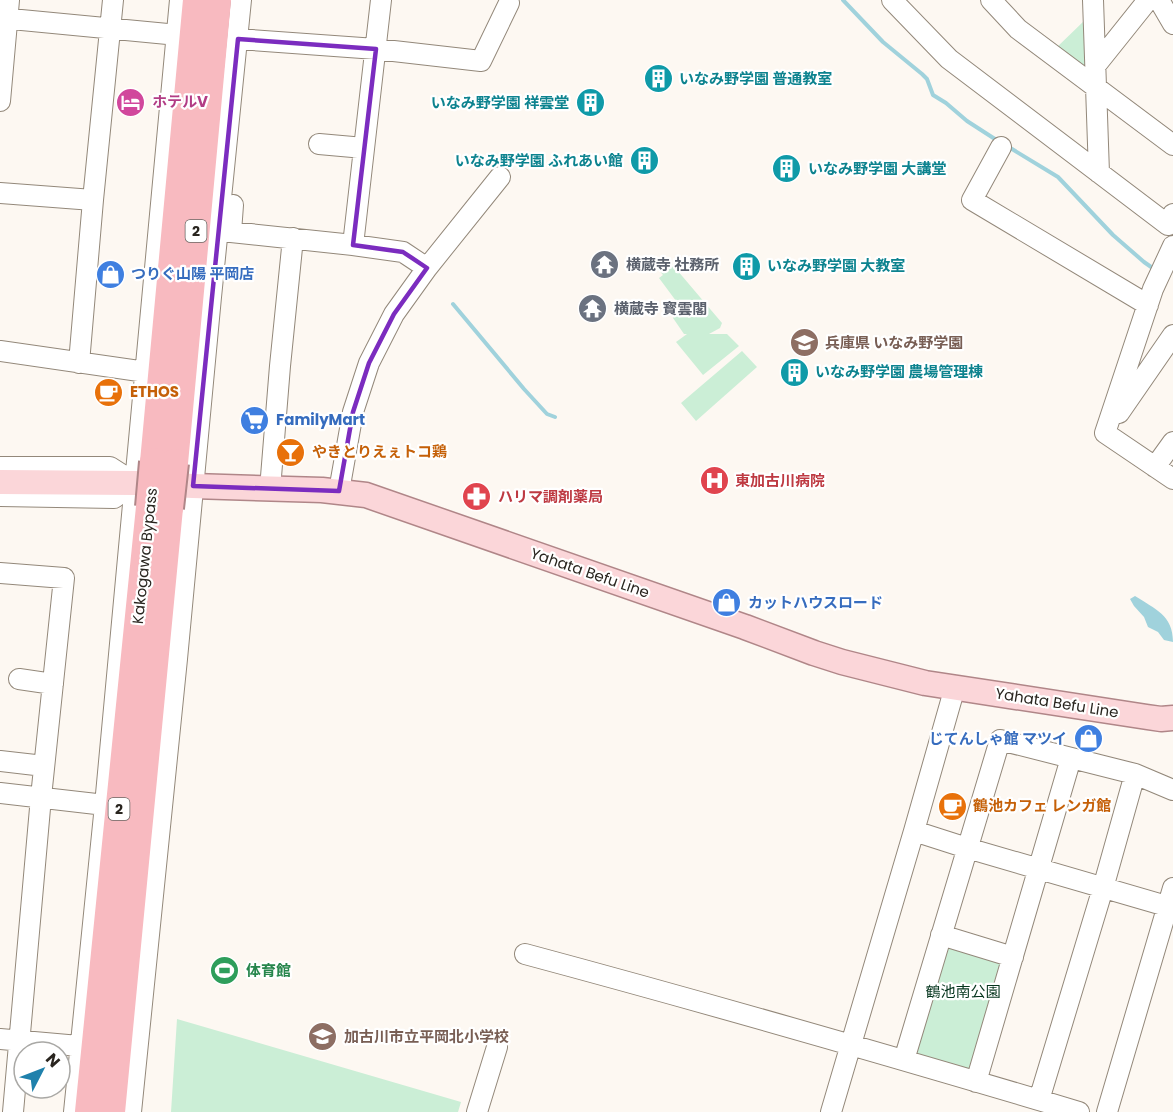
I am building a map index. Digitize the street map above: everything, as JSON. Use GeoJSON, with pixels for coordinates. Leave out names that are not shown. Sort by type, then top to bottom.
{"type":"FeatureCollection","features":[{"type":"Feature","properties":{"kind":"highway","name":"Kakogawa Bypass"},"geometry":{"type":"LineString","coordinates":[[111,1112],[156,485],[197,0]]}},
{"type":"Feature","properties":{"kind":"highway","name":"Kakogawa Bypass"},"geometry":{"type":"LineString","coordinates":[[88,1112],[156,485],[217,0]]}},
{"type":"Feature","properties":{"kind":"main road","name":"Yahata Befu Line"},"geometry":{"type":"LineString","coordinates":[[0,482],[339,491],[366,495],[842,662],[925,682],[1172,719]]}},
{"type":"Feature","properties":{"kind":"street"},"geometry":{"type":"LineString","coordinates":[[79,363],[113,0]]}},
{"type":"Feature","properties":{"kind":"street"},"geometry":{"type":"LineString","coordinates":[[74,1112],[105,805],[156,485],[146,372],[180,0]]}},
{"type":"Feature","properties":{"kind":"street"},"geometry":{"type":"LineString","coordinates":[[241,0],[244,39],[243,101],[231,232],[403,252],[427,268]]}},
{"type":"Feature","properties":{"kind":"street"},"geometry":{"type":"LineString","coordinates":[[131,1112],[211,297],[244,39],[253,0]]}},
{"type":"Feature","properties":{"kind":"street"},"geometry":{"type":"LineString","coordinates":[[353,245],[381,0]]}},
{"type":"Feature","properties":{"kind":"street"},"geometry":{"type":"LineString","coordinates":[[892,0],[949,59],[1168,225],[1173,214]]}},
{"type":"Feature","properties":{"kind":"street"},"geometry":{"type":"LineString","coordinates":[[991,0],[1018,29],[1173,145]]}},
{"type":"Feature","properties":{"kind":"street"},"geometry":{"type":"LineString","coordinates":[[1093,0],[1099,173]]}},
{"type":"Feature","properties":{"kind":"street"},"geometry":{"type":"LineString","coordinates":[[1096,64],[1148,0]]}},
{"type":"Feature","properties":{"kind":"street"},"geometry":{"type":"LineString","coordinates":[[1159,0],[1173,24]]}},
{"type":"Feature","properties":{"kind":"street"},"geometry":{"type":"LineString","coordinates":[[244,39],[376,49],[481,61],[509,3]]}},
{"type":"Feature","properties":{"kind":"street"},"geometry":{"type":"LineString","coordinates":[[0,101],[6,12],[110,30],[178,35]]}},
{"type":"Feature","properties":{"kind":"street"},"geometry":{"type":"LineString","coordinates":[[319,144],[364,148]]}},
{"type":"Feature","properties":{"kind":"street"},"geometry":{"type":"LineString","coordinates":[[1000,147],[972,201],[1148,305]]}},
{"type":"Feature","properties":{"kind":"street"},"geometry":{"type":"LineString","coordinates":[[339,491],[353,412],[369,363],[394,314],[427,268],[500,177]]}},
{"type":"Feature","properties":{"kind":"street"},"geometry":{"type":"LineString","coordinates":[[0,193],[93,200]]}},
{"type":"Feature","properties":{"kind":"street"},"geometry":{"type":"LineString","coordinates":[[270,489],[292,238]]}},
{"type":"Feature","properties":{"kind":"street"},"geometry":{"type":"LineString","coordinates":[[1105,433],[1153,289],[1173,246]]}},
{"type":"Feature","properties":{"kind":"street"},"geometry":{"type":"LineString","coordinates":[[1105,433],[1173,335]]}},
{"type":"Feature","properties":{"kind":"street"},"geometry":{"type":"LineString","coordinates":[[0,351],[146,372]]}},
{"type":"Feature","properties":{"kind":"street"},"geometry":{"type":"LineString","coordinates":[[1105,433],[1173,479]]}},
{"type":"Feature","properties":{"kind":"street"},"geometry":{"type":"LineString","coordinates":[[1155,467],[1173,442]]}},
{"type":"Feature","properties":{"kind":"street"},"geometry":{"type":"LineString","coordinates":[[0,467],[110,467],[156,485]]}},
{"type":"Feature","properties":{"kind":"street"},"geometry":{"type":"LineString","coordinates":[[0,496],[114,498],[156,485]]}},
{"type":"Feature","properties":{"kind":"street"},"geometry":{"type":"LineString","coordinates":[[0,573],[64,578],[53,684],[40,722],[44,766],[10,1040],[13,1112]]}},
{"type":"Feature","properties":{"kind":"street"},"geometry":{"type":"LineString","coordinates":[[19,680],[53,684]]}},
{"type":"Feature","properties":{"kind":"street"},"geometry":{"type":"LineString","coordinates":[[831,1112],[955,687]]}},
{"type":"Feature","properties":{"kind":"street"},"geometry":{"type":"LineString","coordinates":[[904,1060],[1000,740],[1135,774],[1173,790]]}},
{"type":"Feature","properties":{"kind":"street"},"geometry":{"type":"LineString","coordinates":[[976,1082],[1071,758]]}},
{"type":"Feature","properties":{"kind":"street"},"geometry":{"type":"LineString","coordinates":[[0,761],[44,766]]}},
{"type":"Feature","properties":{"kind":"street"},"geometry":{"type":"LineString","coordinates":[[1039,1100],[1135,774]]}},
{"type":"Feature","properties":{"kind":"street"},"geometry":{"type":"LineString","coordinates":[[0,793],[105,805]]}},
{"type":"Feature","properties":{"kind":"street"},"geometry":{"type":"LineString","coordinates":[[914,831],[1103,888],[1171,901],[1107,1112]]}},
{"type":"Feature","properties":{"kind":"street"},"geometry":{"type":"LineString","coordinates":[[941,935],[1013,957]]}},
{"type":"Feature","properties":{"kind":"street"},"geometry":{"type":"LineString","coordinates":[[525,954],[851,1044],[1079,1112]]}},
{"type":"Feature","properties":{"kind":"street"},"geometry":{"type":"LineString","coordinates":[[10,1040],[79,1046]]}},
{"type":"Feature","properties":{"kind":"street"},"geometry":{"type":"LineString","coordinates":[[477,1112],[497,1047]]}},
{"type":"Feature","properties":{"kind":"highlighted area"},"geometry":{"type":"Polygon","coordinates":[[[238,39],[376,49],[353,245],[403,252],[427,268],[394,314],[369,363],[353,412],[339,491],[193,486],[238,39]]]}},
{"type":"Feature","properties":{"kind":"green space"},"geometry":{"type":"Polygon","coordinates":[[[1085,20],[1085,70],[1054,50],[1085,20]]]}},
{"type":"Feature","properties":{"kind":"green space"},"geometry":{"type":"Polygon","coordinates":[[[666,261],[677,270],[722,323],[720,328],[709,334],[727,334],[739,346],[703,375],[676,342],[687,334],[684,334],[673,318],[682,309],[659,278],[663,275],[657,268],[666,261]]]}},
{"type":"Feature","properties":{"kind":"green space"},"geometry":{"type":"Polygon","coordinates":[[[742,351],[757,367],[696,421],[681,403],[742,351]]]}},
{"type":"Feature","properties":{"kind":"green space","name":"鶴池南公園"},"geometry":{"type":"Polygon","coordinates":[[[952,945],[969,950],[968,954],[985,959],[1000,959],[1003,965],[972,1067],[964,1072],[916,1059],[914,1052],[944,951],[952,945]]]}},
{"type":"Feature","properties":{"kind":"green space"},"geometry":{"type":"Polygon","coordinates":[[[177,1019],[461,1102],[458,1112],[171,1112],[177,1019]]]}},
{"type":"Feature","properties":{"kind":"water"},"geometry":{"type":"Polygon","coordinates":[[[1135,596],[1162,614],[1170,625],[1173,642],[1164,640],[1158,632],[1148,627],[1144,617],[1130,599],[1135,596]]]}},
{"type":"Feature","properties":{"kind":"waterway"},"geometry":{"type":"LineString","coordinates":[[843,0],[883,42],[927,79],[933,95],[998,141]]}},
{"type":"Feature","properties":{"kind":"waterway"},"geometry":{"type":"LineString","coordinates":[[1007,146],[1058,177],[1113,235],[1154,269]]}},
{"type":"Feature","properties":{"kind":"waterway"},"geometry":{"type":"LineString","coordinates":[[453,304],[524,389],[547,414],[555,417]]}},
{"type":"Feature","properties":{"kind":"place","name":"いなみ野学園 普通教室"},"geometry":{"type":"Point","coordinates":[658,79]}},
{"type":"Feature","properties":{"kind":"place","name":"ホテルV"},"geometry":{"type":"Point","coordinates":[131,102]}},
{"type":"Feature","properties":{"kind":"place","name":"いなみ野学園 祥雲堂"},"geometry":{"type":"Point","coordinates":[590,103]}},
{"type":"Feature","properties":{"kind":"place","name":"いなみ野学園 ふれあい館"},"geometry":{"type":"Point","coordinates":[644,161]}},
{"type":"Feature","properties":{"kind":"place","name":"いなみ野学園 大講堂"},"geometry":{"type":"Point","coordinates":[787,169]}},
{"type":"Feature","properties":{"kind":"place","name":"横蔵寺 社務所"},"geometry":{"type":"Point","coordinates":[605,265]}},
{"type":"Feature","properties":{"kind":"place","name":"いなみ野学園 大教室"},"geometry":{"type":"Point","coordinates":[746,266]}},
{"type":"Feature","properties":{"kind":"place","name":"つりぐ山陽 平岡店"},"geometry":{"type":"Point","coordinates":[110,274]}},
{"type":"Feature","properties":{"kind":"place","name":"横蔵寺 寳雲閣"},"geometry":{"type":"Point","coordinates":[593,309]}},
{"type":"Feature","properties":{"kind":"place","name":"兵庫県 いなみ野学園"},"geometry":{"type":"Point","coordinates":[804,343]}},
{"type":"Feature","properties":{"kind":"place","name":"いなみ野学園 農場管理棟"},"geometry":{"type":"Point","coordinates":[794,372]}},
{"type":"Feature","properties":{"kind":"place","name":"ETHOS"},"geometry":{"type":"Point","coordinates":[109,392]}},
{"type":"Feature","properties":{"kind":"place","name":"FamilyMart"},"geometry":{"type":"Point","coordinates":[255,420]}},
{"type":"Feature","properties":{"kind":"place","name":"やきとりえぇトコ鶏"},"geometry":{"type":"Point","coordinates":[291,452]}},
{"type":"Feature","properties":{"kind":"place","name":"東加古川病院"},"geometry":{"type":"Point","coordinates":[714,481]}},
{"type":"Feature","properties":{"kind":"place","name":"ハリマ調剤薬局"},"geometry":{"type":"Point","coordinates":[477,497]}},
{"type":"Feature","properties":{"kind":"place","name":"カットハウスロード"},"geometry":{"type":"Point","coordinates":[727,603]}},
{"type":"Feature","properties":{"kind":"place","name":"じてんしゃ館 マツイ"},"geometry":{"type":"Point","coordinates":[1088,739]}},
{"type":"Feature","properties":{"kind":"place","name":"鶴池カフェ レンガ館"},"geometry":{"type":"Point","coordinates":[952,806]}},
{"type":"Feature","properties":{"kind":"place","name":"体育館"},"geometry":{"type":"Point","coordinates":[225,971]}},
{"type":"Feature","properties":{"kind":"place","name":"加古川市立平岡北小学校"},"geometry":{"type":"Point","coordinates":[323,1037]}}]}
